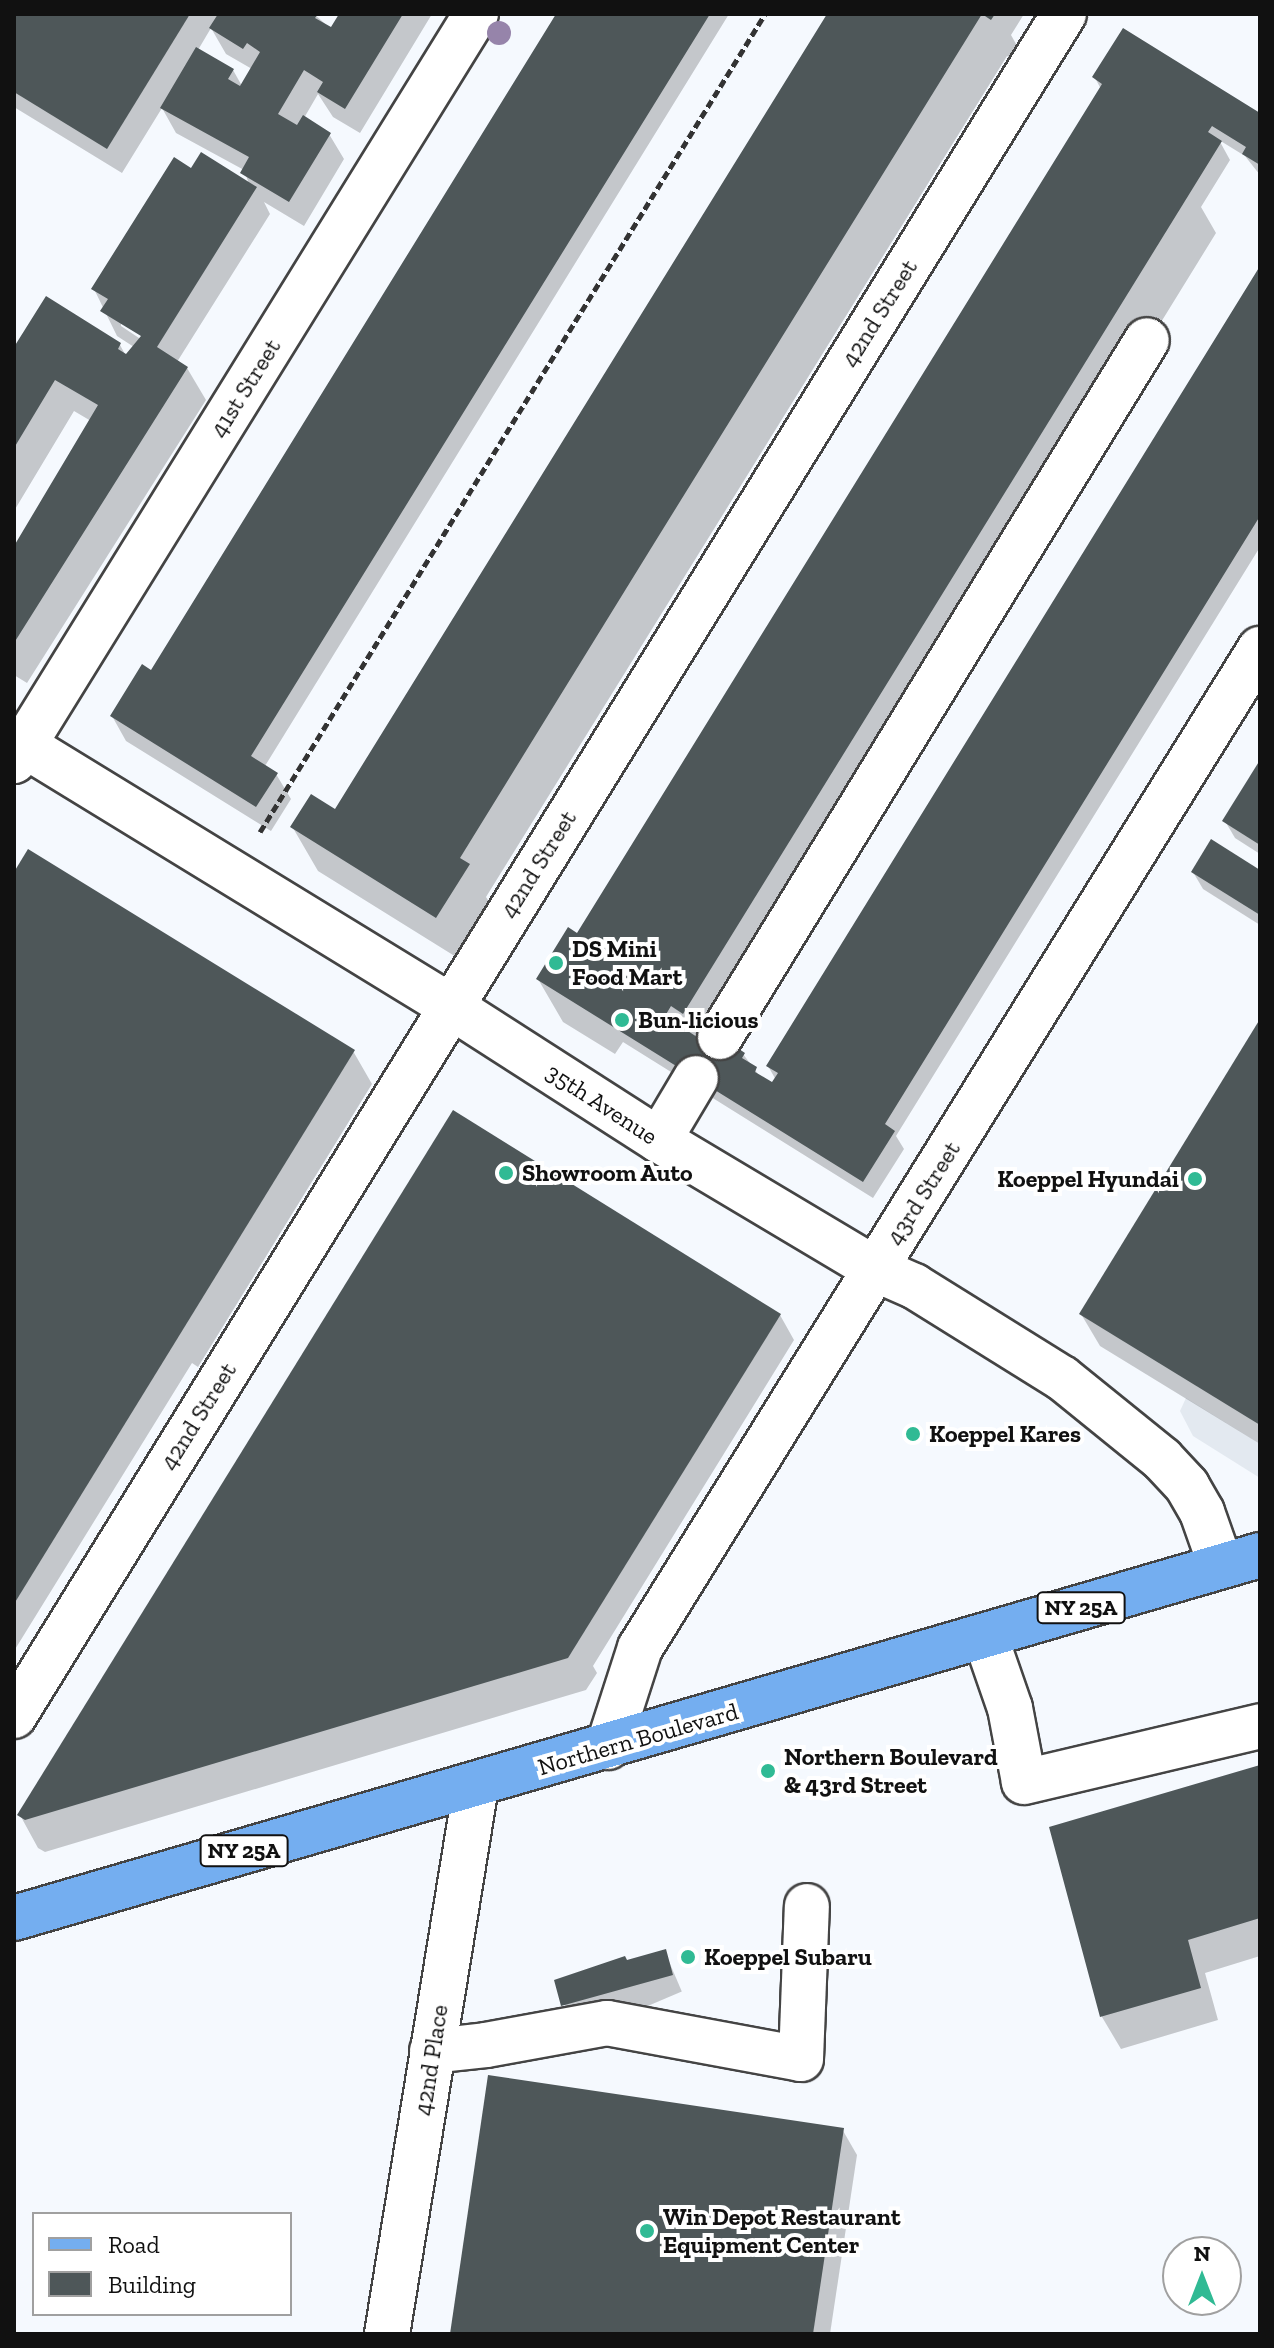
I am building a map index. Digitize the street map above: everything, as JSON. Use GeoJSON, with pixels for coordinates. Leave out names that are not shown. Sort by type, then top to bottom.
{"type":"FeatureCollection","features":[{"type":"Feature","properties":{"kind":"main road","name":"Northern Boulevard"},"geometry":{"type":"LineString","coordinates":[[14,1918],[476,1786],[1241,1560]]}},
{"type":"Feature","properties":{"kind":"street","name":"41st Street"},"geometry":{"type":"LineString","coordinates":[[17,748],[476,14]]}},
{"type":"Feature","properties":{"kind":"street","name":"42nd Street"},"geometry":{"type":"LineString","coordinates":[[14,1716],[1064,14]]}},
{"type":"Feature","properties":{"kind":"street"},"geometry":{"type":"LineString","coordinates":[[720,1037],[1147,340]]}},
{"type":"Feature","properties":{"kind":"street","name":"43rd Street"},"geometry":{"type":"LineString","coordinates":[[608,1747],[640,1648],[1260,649]]}},
{"type":"Feature","properties":{"kind":"street","name":"35th Avenue"},"geometry":{"type":"LineString","coordinates":[[17,748],[450,1006],[659,1140],[875,1269],[914,1286],[1013,1346],[1073,1386],[1162,1459],[1187,1486],[1202,1512],[1241,1560]]}},
{"type":"Feature","properties":{"kind":"street"},"geometry":{"type":"LineString","coordinates":[[659,1140],[696,1078]]}},
{"type":"Feature","properties":{"kind":"street"},"geometry":{"type":"LineString","coordinates":[[985,1636],[1010,1708],[1024,1782],[1260,1726]]}},
{"type":"Feature","properties":{"kind":"street","name":"42nd Place"},"geometry":{"type":"LineString","coordinates":[[387,2334],[476,1786]]}},
{"type":"Feature","properties":{"kind":"street"},"geometry":{"type":"LineString","coordinates":[[432,2051],[486,2045],[607,2023],[801,2059],[807,1906]]}},
{"type":"Feature","properties":{"kind":"path"},"geometry":{"type":"LineString","coordinates":[[260,832],[765,14]]}},
{"type":"Feature","properties":{"kind":"shaded area"},"geometry":{"type":"Polygon","coordinates":[[[1186,1398],[1260,1444],[1260,1478],[1193,1436],[1180,1411],[1186,1398]]]}},
{"type":"Feature","properties":{"kind":"building"},"geometry":{"type":"Polygon","coordinates":[[[14,14],[190,14],[107,149],[14,92],[14,14]]]}},
{"type":"Feature","properties":{"kind":"building"},"geometry":{"type":"Polygon","coordinates":[[[218,14],[318,14],[315,18],[331,27],[339,14],[403,14],[345,109],[317,92],[323,82],[304,70],[278,114],[297,125],[303,115],[331,133],[289,202],[240,173],[249,157],[160,108],[196,47],[234,69],[228,79],[240,86],[260,52],[247,43],[243,49],[209,28],[218,14]]]}},
{"type":"Feature","properties":{"kind":"building"},"geometry":{"type":"Polygon","coordinates":[[[556,14],[710,14],[251,756],[278,773],[256,807],[110,716],[142,664],[151,670],[556,14]]]}},
{"type":"Feature","properties":{"kind":"building"},"geometry":{"type":"Polygon","coordinates":[[[827,14],[982,14],[460,858],[470,864],[436,918],[290,827],[311,794],[335,809],[827,14]]]}},
{"type":"Feature","properties":{"kind":"building"},"geometry":{"type":"Polygon","coordinates":[[[1123,28],[1260,113],[1260,165],[1242,154],[1246,147],[1212,126],[1208,132],[1222,141],[683,1014],[671,1006],[665,1016],[697,1037],[703,1027],[724,1039],[745,1053],[742,1058],[757,1067],[755,1072],[772,1082],[778,1073],[766,1066],[1260,266],[1260,516],[885,1124],[895,1131],[863,1182],[536,979],[568,927],[577,933],[1102,84],[1092,77],[1123,28]]]}},
{"type":"Feature","properties":{"kind":"building"},"geometry":{"type":"Polygon","coordinates":[[[201,152],[257,187],[157,347],[188,367],[14,643],[14,546],[98,405],[55,380],[14,448],[14,347],[46,296],[121,343],[118,349],[126,354],[141,336],[100,311],[108,299],[91,289],[174,157],[191,168],[201,152]]]}},
{"type":"Feature","properties":{"kind":"building"},"geometry":{"type":"Polygon","coordinates":[[[1260,760],[1260,845],[1222,821],[1260,760]]]}},
{"type":"Feature","properties":{"kind":"building"},"geometry":{"type":"Polygon","coordinates":[[[1211,839],[1260,870],[1260,915],[1191,872],[1211,839]]]}},
{"type":"Feature","properties":{"kind":"building"},"geometry":{"type":"Polygon","coordinates":[[[28,849],[355,1050],[14,1604],[14,872],[28,849]]]}},
{"type":"Feature","properties":{"kind":"building"},"geometry":{"type":"Polygon","coordinates":[[[1260,1019],[1260,1425],[1079,1314],[1260,1019]]]}},
{"type":"Feature","properties":{"kind":"building"},"geometry":{"type":"Polygon","coordinates":[[[453,1110],[781,1314],[568,1658],[25,1820],[17,1815],[453,1110]]]}},
{"type":"Feature","properties":{"kind":"building"},"geometry":{"type":"Polygon","coordinates":[[[1260,1765],[1260,1918],[1188,1940],[1201,1988],[1100,2017],[1049,1827],[1260,1765]]]}},
{"type":"Feature","properties":{"kind":"building"},"geometry":{"type":"Polygon","coordinates":[[[666,1949],[673,1975],[561,2006],[554,1980],[625,1956],[627,1960],[666,1949]]]}},
{"type":"Feature","properties":{"kind":"building","name":"Win Depot Restaurant Equipment Center"},"geometry":{"type":"Polygon","coordinates":[[[488,2075],[844,2128],[813,2334],[450,2334],[488,2075]]]}},
{"type":"Feature","properties":{"kind":"place","name":"DS Mini Food Mart"},"geometry":{"type":"Point","coordinates":[556,963]}},
{"type":"Feature","properties":{"kind":"place","name":"Bun-licious"},"geometry":{"type":"Point","coordinates":[622,1020]}},
{"type":"Feature","properties":{"kind":"place","name":"Showroom Auto"},"geometry":{"type":"Point","coordinates":[506,1173]}},
{"type":"Feature","properties":{"kind":"place","name":"Koeppel Hyundai"},"geometry":{"type":"Point","coordinates":[1195,1179]}},
{"type":"Feature","properties":{"kind":"place","name":"Koeppel Kares"},"geometry":{"type":"Point","coordinates":[913,1434]}},
{"type":"Feature","properties":{"kind":"place","name":"Northern Boulevard & 43rd Street"},"geometry":{"type":"Point","coordinates":[768,1771]}},
{"type":"Feature","properties":{"kind":"place","name":"Koeppel Subaru"},"geometry":{"type":"Point","coordinates":[688,1957]}},
{"type":"Feature","properties":{"kind":"place","name":"Win Depot Restaurant Equipment Center"},"geometry":{"type":"Point","coordinates":[647,2231]}}]}
